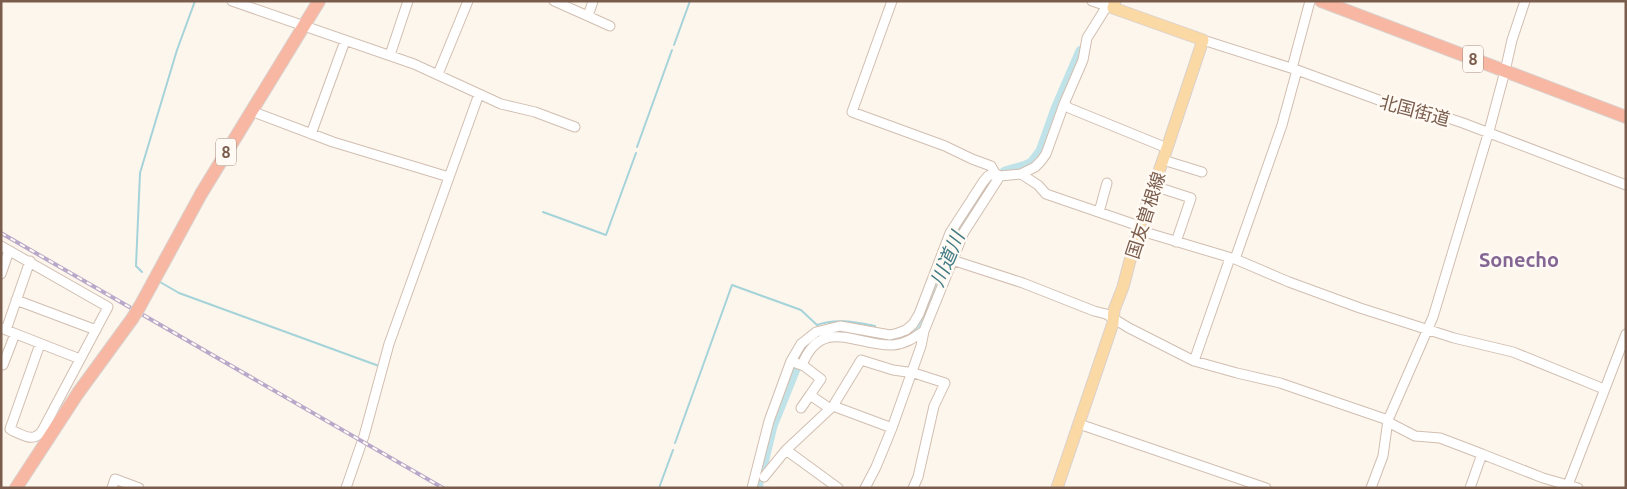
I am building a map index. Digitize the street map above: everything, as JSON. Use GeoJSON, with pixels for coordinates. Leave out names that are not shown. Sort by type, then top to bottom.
{"type":"FeatureCollection","features":[{"type":"Feature","properties":{"kind":"highway","name":"8"},"geometry":{"type":"LineString","coordinates":[[10,488],[30,464],[78,393],[132,319],[186,220],[319,1]]}},
{"type":"Feature","properties":{"kind":"highway","name":"8"},"geometry":{"type":"LineString","coordinates":[[1321,1],[1626,116]]}},
{"type":"Feature","properties":{"kind":"highway","name":"8"},"geometry":{"type":"LineString","coordinates":[[16,488],[30,468],[30,464]]}},
{"type":"Feature","properties":{"kind":"main road"},"geometry":{"type":"LineString","coordinates":[[1112,5],[1203,40]]}},
{"type":"Feature","properties":{"kind":"main road","name":"国友曽根線"},"geometry":{"type":"LineString","coordinates":[[1057,488],[1113,323],[1114,310],[1123,286],[1139,228],[1203,40]]}},
{"type":"Feature","properties":{"kind":"street"},"geometry":{"type":"LineString","coordinates":[[232,1],[438,74],[501,104],[535,112],[575,127]]}},
{"type":"Feature","properties":{"kind":"street"},"geometry":{"type":"LineString","coordinates":[[390,56],[408,1]]}},
{"type":"Feature","properties":{"kind":"street"},"geometry":{"type":"LineString","coordinates":[[438,74],[468,1]]}},
{"type":"Feature","properties":{"kind":"street"},"geometry":{"type":"LineString","coordinates":[[554,1],[610,26]]}},
{"type":"Feature","properties":{"kind":"street"},"geometry":{"type":"LineString","coordinates":[[588,16],[593,1]]}},
{"type":"Feature","properties":{"kind":"street"},"geometry":{"type":"LineString","coordinates":[[892,1],[852,112],[945,146],[991,166],[998,175]]}},
{"type":"Feature","properties":{"kind":"street"},"geometry":{"type":"LineString","coordinates":[[765,488],[760,476],[769,421],[797,363],[801,344],[822,330],[840,326],[890,335],[906,330],[913,324],[920,314],[953,228],[983,182],[988,176],[1021,174],[1038,164],[1046,154],[1064,104],[1083,60],[1087,38],[1112,5],[1092,1]]}},
{"type":"Feature","properties":{"kind":"street"},"geometry":{"type":"LineString","coordinates":[[1194,361],[1282,125],[1310,1]]}},
{"type":"Feature","properties":{"kind":"street"},"geometry":{"type":"LineString","coordinates":[[1371,488],[1383,456],[1388,421],[1428,329],[1489,131],[1512,40],[1525,1]]}},
{"type":"Feature","properties":{"kind":"street","name":"北国街道"},"geometry":{"type":"LineString","coordinates":[[1203,40],[1294,69],[1414,113],[1445,117],[1489,131],[1573,166],[1626,185]]}},
{"type":"Feature","properties":{"kind":"street"},"geometry":{"type":"LineString","coordinates":[[311,134],[345,41]]}},
{"type":"Feature","properties":{"kind":"street"},"geometry":{"type":"LineString","coordinates":[[346,488],[364,436],[389,344],[479,94]]}},
{"type":"Feature","properties":{"kind":"street"},"geometry":{"type":"LineString","coordinates":[[1064,104],[1069,108],[1167,148]]}},
{"type":"Feature","properties":{"kind":"street"},"geometry":{"type":"LineString","coordinates":[[251,111],[334,142],[449,177]]}},
{"type":"Feature","properties":{"kind":"street"},"geometry":{"type":"LineString","coordinates":[[1163,160],[1202,172]]}},
{"type":"Feature","properties":{"kind":"street"},"geometry":{"type":"LineString","coordinates":[[1021,174],[1038,185],[1046,194],[1176,242],[1233,258],[1289,282],[1351,305],[1454,338],[1513,352],[1604,389]]}},
{"type":"Feature","properties":{"kind":"street"},"geometry":{"type":"LineString","coordinates":[[864,488],[876,467],[892,428],[924,331],[952,260],[964,232],[998,175]]}},
{"type":"Feature","properties":{"kind":"street"},"geometry":{"type":"LineString","coordinates":[[1099,212],[1107,183]]}},
{"type":"Feature","properties":{"kind":"street"},"geometry":{"type":"LineString","coordinates":[[1154,186],[1191,198],[1176,242]]}},
{"type":"Feature","properties":{"kind":"street"},"geometry":{"type":"LineString","coordinates":[[1,274],[5,248],[108,307],[38,436],[30,437],[10,429],[40,344]]}},
{"type":"Feature","properties":{"kind":"street"},"geometry":{"type":"LineString","coordinates":[[952,260],[1023,283],[1113,317],[1129,328],[1194,361],[1280,383],[1388,421],[1415,436],[1440,438],[1543,478],[1578,488]]}},
{"type":"Feature","properties":{"kind":"street"},"geometry":{"type":"LineString","coordinates":[[30,261],[4,329],[80,359]]}},
{"type":"Feature","properties":{"kind":"street"},"geometry":{"type":"LineString","coordinates":[[16,300],[96,330]]}},
{"type":"Feature","properties":{"kind":"street"},"geometry":{"type":"LineString","coordinates":[[797,363],[812,348],[828,338],[842,336],[891,345],[910,340],[924,331]]}},
{"type":"Feature","properties":{"kind":"street"},"geometry":{"type":"LineString","coordinates":[[3,365],[15,334]]}},
{"type":"Feature","properties":{"kind":"street"},"geometry":{"type":"LineString","coordinates":[[1568,485],[1626,334]]}},
{"type":"Feature","properties":{"kind":"street"},"geometry":{"type":"LineString","coordinates":[[752,488],[760,476],[831,407],[861,360],[945,383],[934,406],[918,477],[913,488]]}},
{"type":"Feature","properties":{"kind":"street"},"geometry":{"type":"LineString","coordinates":[[797,363],[821,379],[801,408]]}},
{"type":"Feature","properties":{"kind":"street"},"geometry":{"type":"LineString","coordinates":[[810,395],[831,407],[892,428]]}},
{"type":"Feature","properties":{"kind":"street"},"geometry":{"type":"LineString","coordinates":[[1079,424],[1266,488]]}},
{"type":"Feature","properties":{"kind":"street"},"geometry":{"type":"LineString","coordinates":[[786,450],[838,488]]}},
{"type":"Feature","properties":{"kind":"street"},"geometry":{"type":"LineString","coordinates":[[1470,488],[1482,454]]}},
{"type":"Feature","properties":{"kind":"street"},"geometry":{"type":"LineString","coordinates":[[112,488],[116,479],[140,488]]}},
{"type":"Feature","properties":{"kind":"waterway"},"geometry":{"type":"LineString","coordinates":[[142,272],[136,266],[140,173],[177,50],[195,1]]}},
{"type":"Feature","properties":{"kind":"waterway"},"geometry":{"type":"LineString","coordinates":[[674,45],[690,1]]}},
{"type":"Feature","properties":{"kind":"waterway"},"geometry":{"type":"LineString","coordinates":[[637,147],[672,50]]}},
{"type":"Feature","properties":{"kind":"waterway","name":"川道川"},"geometry":{"type":"LineString","coordinates":[[1005,172],[1032,163],[1041,151],[1056,109],[1081,51]]}},
{"type":"Feature","properties":{"kind":"waterway"},"geometry":{"type":"LineString","coordinates":[[543,212],[606,235],[636,153]]}},
{"type":"Feature","properties":{"kind":"waterway"},"geometry":{"type":"LineString","coordinates":[[761,471],[772,426],[801,354],[816,339],[832,333],[848,332],[895,339],[909,334],[922,321],[958,230],[993,179]]}},
{"type":"Feature","properties":{"kind":"waterway"},"geometry":{"type":"LineString","coordinates":[[160,282],[179,293],[379,366]]}},
{"type":"Feature","properties":{"kind":"waterway"},"geometry":{"type":"LineString","coordinates":[[675,443],[732,285],[801,310],[817,325],[846,321],[875,326],[875,329]]}},
{"type":"Feature","properties":{"kind":"waterway"},"geometry":{"type":"LineString","coordinates":[[659,488],[673,450]]}},
{"type":"Feature","properties":{"kind":"waterway"},"geometry":{"type":"LineString","coordinates":[[757,488],[758,484]]}},
{"type":"Feature","properties":{"kind":"railway"},"geometry":{"type":"LineString","coordinates":[[1,233],[443,488]]}},
{"type":"Feature","properties":{"kind":"district","name":"Sonecho"},"geometry":{"type":"Point","coordinates":[1519,259]}}]}
